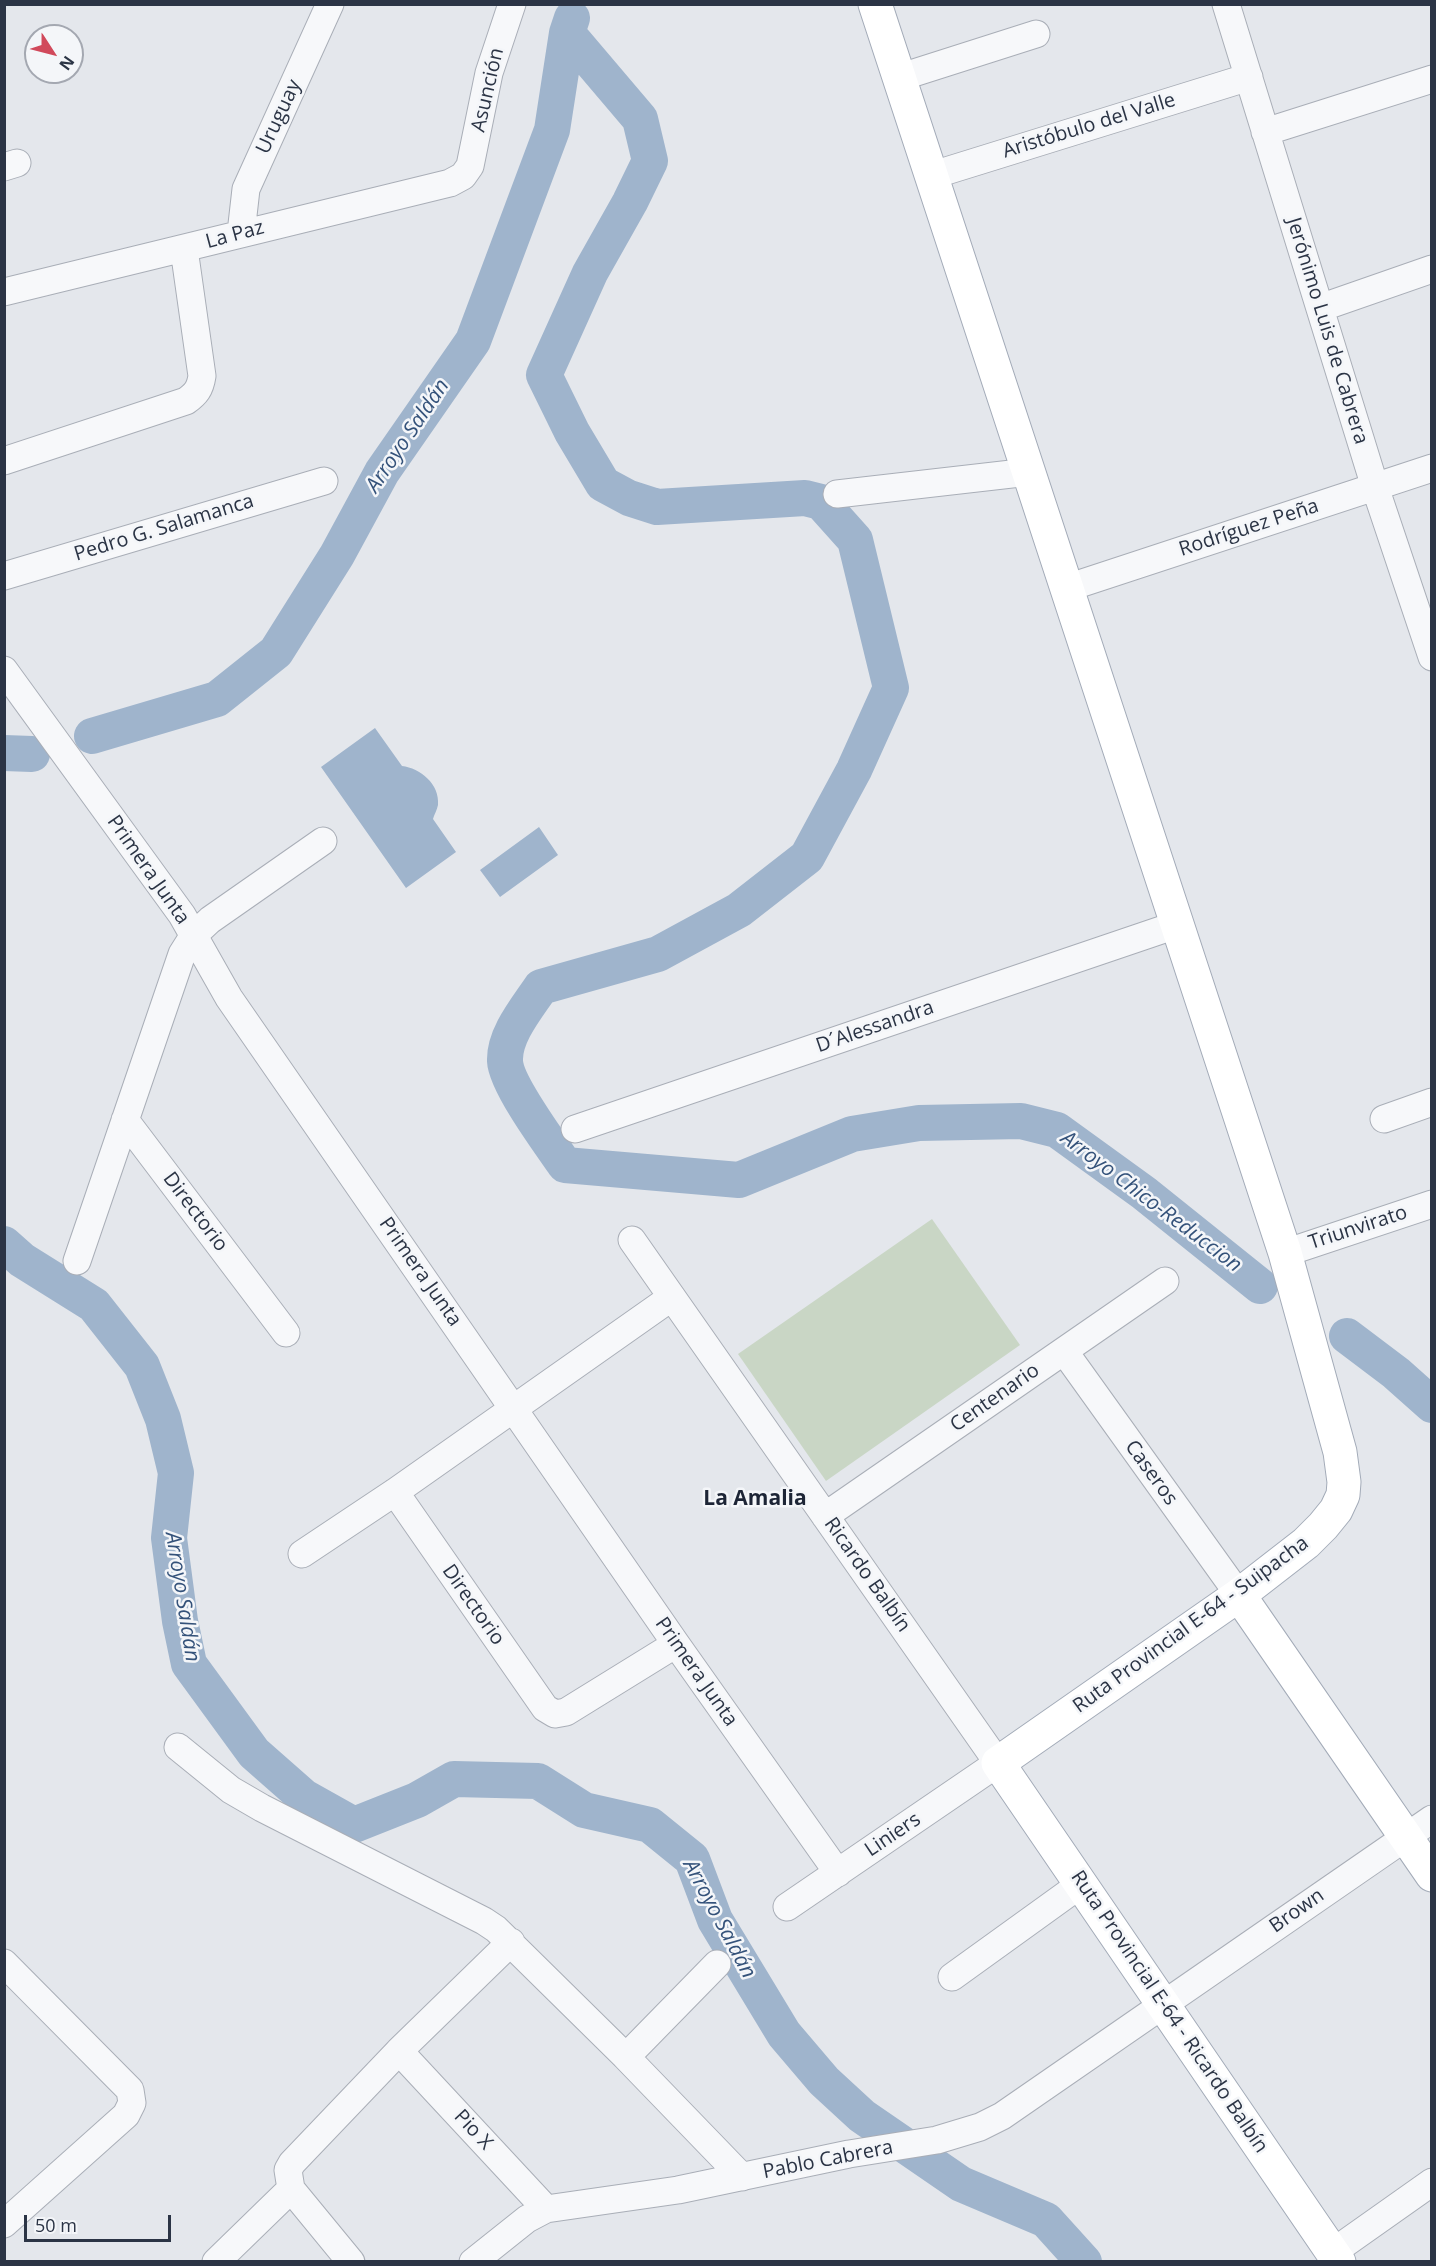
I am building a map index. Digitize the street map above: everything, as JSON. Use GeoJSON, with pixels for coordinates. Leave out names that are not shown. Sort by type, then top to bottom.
{"type":"FeatureCollection","features":[{"type":"Feature","properties":{"kind":"main road","name":"Ruta Provincial E-64 - Suipacha"},"geometry":{"type":"LineString","coordinates":[[874,4],[1285,1253],[1340,1452],[1344,1482],[1342,1495],[1335,1510],[1323,1527],[1306,1543],[1239,1594],[998,1763]]}},
{"type":"Feature","properties":{"kind":"main road"},"geometry":{"type":"LineString","coordinates":[[1239,1594],[1418,1828],[1431,1875]]}},
{"type":"Feature","properties":{"kind":"main road","name":"Ruta Provincial E-64 - Ricardo Balbín"},"geometry":{"type":"LineString","coordinates":[[998,1763],[1336,2257]]}},
{"type":"Feature","properties":{"kind":"street","name":"Uruguay"},"geometry":{"type":"LineString","coordinates":[[241,233],[246,189],[330,4]]}},
{"type":"Feature","properties":{"kind":"street","name":"Asunción"},"geometry":{"type":"LineString","coordinates":[[464,176],[470,166],[489,73],[513,4]]}},
{"type":"Feature","properties":{"kind":"street","name":"Jerónimo Luis de Cabrera"},"geometry":{"type":"LineString","coordinates":[[1226,4],[1375,486],[1431,657]]}},
{"type":"Feature","properties":{"kind":"street"},"geometry":{"type":"LineString","coordinates":[[898,78],[1036,34]]}},
{"type":"Feature","properties":{"kind":"street","name":"Aristóbulo del Valle"},"geometry":{"type":"LineString","coordinates":[[930,176],[1249,77]]}},
{"type":"Feature","properties":{"kind":"street"},"geometry":{"type":"LineString","coordinates":[[1265,132],[1431,79]]}},
{"type":"Feature","properties":{"kind":"street","name":"La Paz"},"geometry":{"type":"LineString","coordinates":[[4,292],[450,183],[464,176]]}},
{"type":"Feature","properties":{"kind":"street"},"geometry":{"type":"LineString","coordinates":[[4,461],[186,401],[196,394],[201,385],[202,376],[184,249]]}},
{"type":"Feature","properties":{"kind":"street"},"geometry":{"type":"LineString","coordinates":[[1320,308],[1431,269]]}},
{"type":"Feature","properties":{"kind":"street","name":"Rodríguez Peña"},"geometry":{"type":"LineString","coordinates":[[1067,588],[1431,468]]}},
{"type":"Feature","properties":{"kind":"street"},"geometry":{"type":"LineString","coordinates":[[837,494],[1029,472]]}},
{"type":"Feature","properties":{"kind":"street","name":"Pedro G. Salamanca"},"geometry":{"type":"LineString","coordinates":[[4,576],[324,481]]}},
{"type":"Feature","properties":{"kind":"street","name":"Primera Junta"},"geometry":{"type":"LineString","coordinates":[[4,670],[194,935],[229,998],[676,1644],[838,1873]]}},
{"type":"Feature","properties":{"kind":"street"},"geometry":{"type":"LineString","coordinates":[[77,1261],[182,954],[194,935],[210,920],[323,841]]}},
{"type":"Feature","properties":{"kind":"street","name":"D´Alessandra"},"geometry":{"type":"LineString","coordinates":[[575,1129],[1176,925]]}},
{"type":"Feature","properties":{"kind":"street"},"geometry":{"type":"LineString","coordinates":[[1384,1119],[1431,1102]]}},
{"type":"Feature","properties":{"kind":"street","name":"Directorio"},"geometry":{"type":"LineString","coordinates":[[125,1120],[286,1334]]}},
{"type":"Feature","properties":{"kind":"street","name":"Triunvirato"},"geometry":{"type":"LineString","coordinates":[[1285,1253],[1431,1204]]}},
{"type":"Feature","properties":{"kind":"street","name":"Ricardo Balbín"},"geometry":{"type":"LineString","coordinates":[[632,1239],[998,1763]]}},
{"type":"Feature","properties":{"kind":"street","name":"Centenario"},"geometry":{"type":"LineString","coordinates":[[825,1516],[1165,1281]]}},
{"type":"Feature","properties":{"kind":"street"},"geometry":{"type":"LineString","coordinates":[[302,1554],[395,1492],[672,1297]]}},
{"type":"Feature","properties":{"kind":"street","name":"Caseros"},"geometry":{"type":"LineString","coordinates":[[1064,1351],[1239,1594]]}},
{"type":"Feature","properties":{"kind":"street","name":"Directorio"},"geometry":{"type":"LineString","coordinates":[[395,1492],[545,1708],[555,1714],[566,1712],[676,1644]]}},
{"type":"Feature","properties":{"kind":"street"},"geometry":{"type":"LineString","coordinates":[[177,1747],[231,1790],[309,1833],[484,1921],[510,1942],[626,2057],[742,2177]]}},
{"type":"Feature","properties":{"kind":"street","name":"Liniers"},"geometry":{"type":"LineString","coordinates":[[787,1907],[998,1763]]}},
{"type":"Feature","properties":{"kind":"street","name":"Brown"},"geometry":{"type":"LineString","coordinates":[[1163,2004],[1418,1828]]}},
{"type":"Feature","properties":{"kind":"street"},"geometry":{"type":"LineString","coordinates":[[952,1977],[1081,1884]]}},
{"type":"Feature","properties":{"kind":"street"},"geometry":{"type":"LineString","coordinates":[[351,2262],[291,2189],[288,2170],[292,2163],[399,2052],[510,1942]]}},
{"type":"Feature","properties":{"kind":"street"},"geometry":{"type":"LineString","coordinates":[[4,1963],[130,2090],[132,2103],[126,2115],[4,2224]]}},
{"type":"Feature","properties":{"kind":"street"},"geometry":{"type":"LineString","coordinates":[[626,2057],[717,1964]]}},
{"type":"Feature","properties":{"kind":"street","name":"Pablo Cabrera"},"geometry":{"type":"LineString","coordinates":[[473,2262],[527,2219],[546,2209],[678,2190],[849,2154],[937,2140],[980,2127],[1002,2116],[1163,2004]]}},
{"type":"Feature","properties":{"kind":"street","name":"Pio X"},"geometry":{"type":"LineString","coordinates":[[399,2052],[546,2209]]}},
{"type":"Feature","properties":{"kind":"street"},"geometry":{"type":"LineString","coordinates":[[1336,2257],[1431,2182]]}},
{"type":"Feature","properties":{"kind":"street"},"geometry":{"type":"LineString","coordinates":[[216,2262],[291,2189]]}},
{"type":"Feature","properties":{"kind":"green space"},"geometry":{"type":"Polygon","coordinates":[[[932,1219],[1020,1345],[826,1481],[738,1354],[932,1219]]]}},
{"type":"Feature","properties":{"kind":"water"},"geometry":{"type":"Polygon","coordinates":[[[375,728],[402,766],[416,770],[428,778],[436,790],[438,805],[433,819],[456,852],[406,888],[321,767],[375,728]]]}},
{"type":"Feature","properties":{"kind":"water"},"geometry":{"type":"Polygon","coordinates":[[[539,827],[558,855],[500,897],[480,870],[539,827]]]}},
{"type":"Feature","properties":{"kind":"waterway","name":"Arroyo Saldán"},"geometry":{"type":"LineString","coordinates":[[92,736],[217,699],[276,652],[337,555],[382,472],[473,341],[552,130],[567,33],[572,18]]}},
{"type":"Feature","properties":{"kind":"waterway","name":"Arroyo Chico-Reduccion"},"geometry":{"type":"LineString","coordinates":[[567,33],[640,119],[650,161],[590,273],[544,375],[572,432],[603,484],[629,498],[657,507],[805,498],[821,502],[855,540],[891,688],[854,770],[807,857],[739,910],[658,954],[541,987],[517,1022],[506,1051],[507,1071],[521,1099],[565,1165],[739,1180],[852,1134],[919,1123],[1021,1121],[1057,1130],[1144,1193],[1260,1286]]}},
{"type":"Feature","properties":{"kind":"waterway","name":"Arroyo Saldán"},"geometry":{"type":"LineString","coordinates":[[4,753],[32,754]]}},
{"type":"Feature","properties":{"kind":"waterway","name":"Arroyo Saldán"},"geometry":{"type":"LineString","coordinates":[[4,1244],[22,1260],[94,1305],[142,1366],[163,1419],[176,1473],[169,1538],[180,1621],[189,1664],[254,1753],[304,1797],[354,1825],[417,1800],[454,1779],[538,1781],[584,1810],[650,1825],[692,1859],[715,1920],[784,2034],[824,2081],[862,2116],[961,2184],[1046,2220],[1084,2262]]}},
{"type":"Feature","properties":{"kind":"waterway","name":"Arroyo Chico-Reduccion"},"geometry":{"type":"LineString","coordinates":[[1347,1336],[1396,1373],[1432,1405]]}},
{"type":"Feature","properties":{"kind":"district","name":"La Amalia"},"geometry":{"type":"Point","coordinates":[755,1499]}}]}
